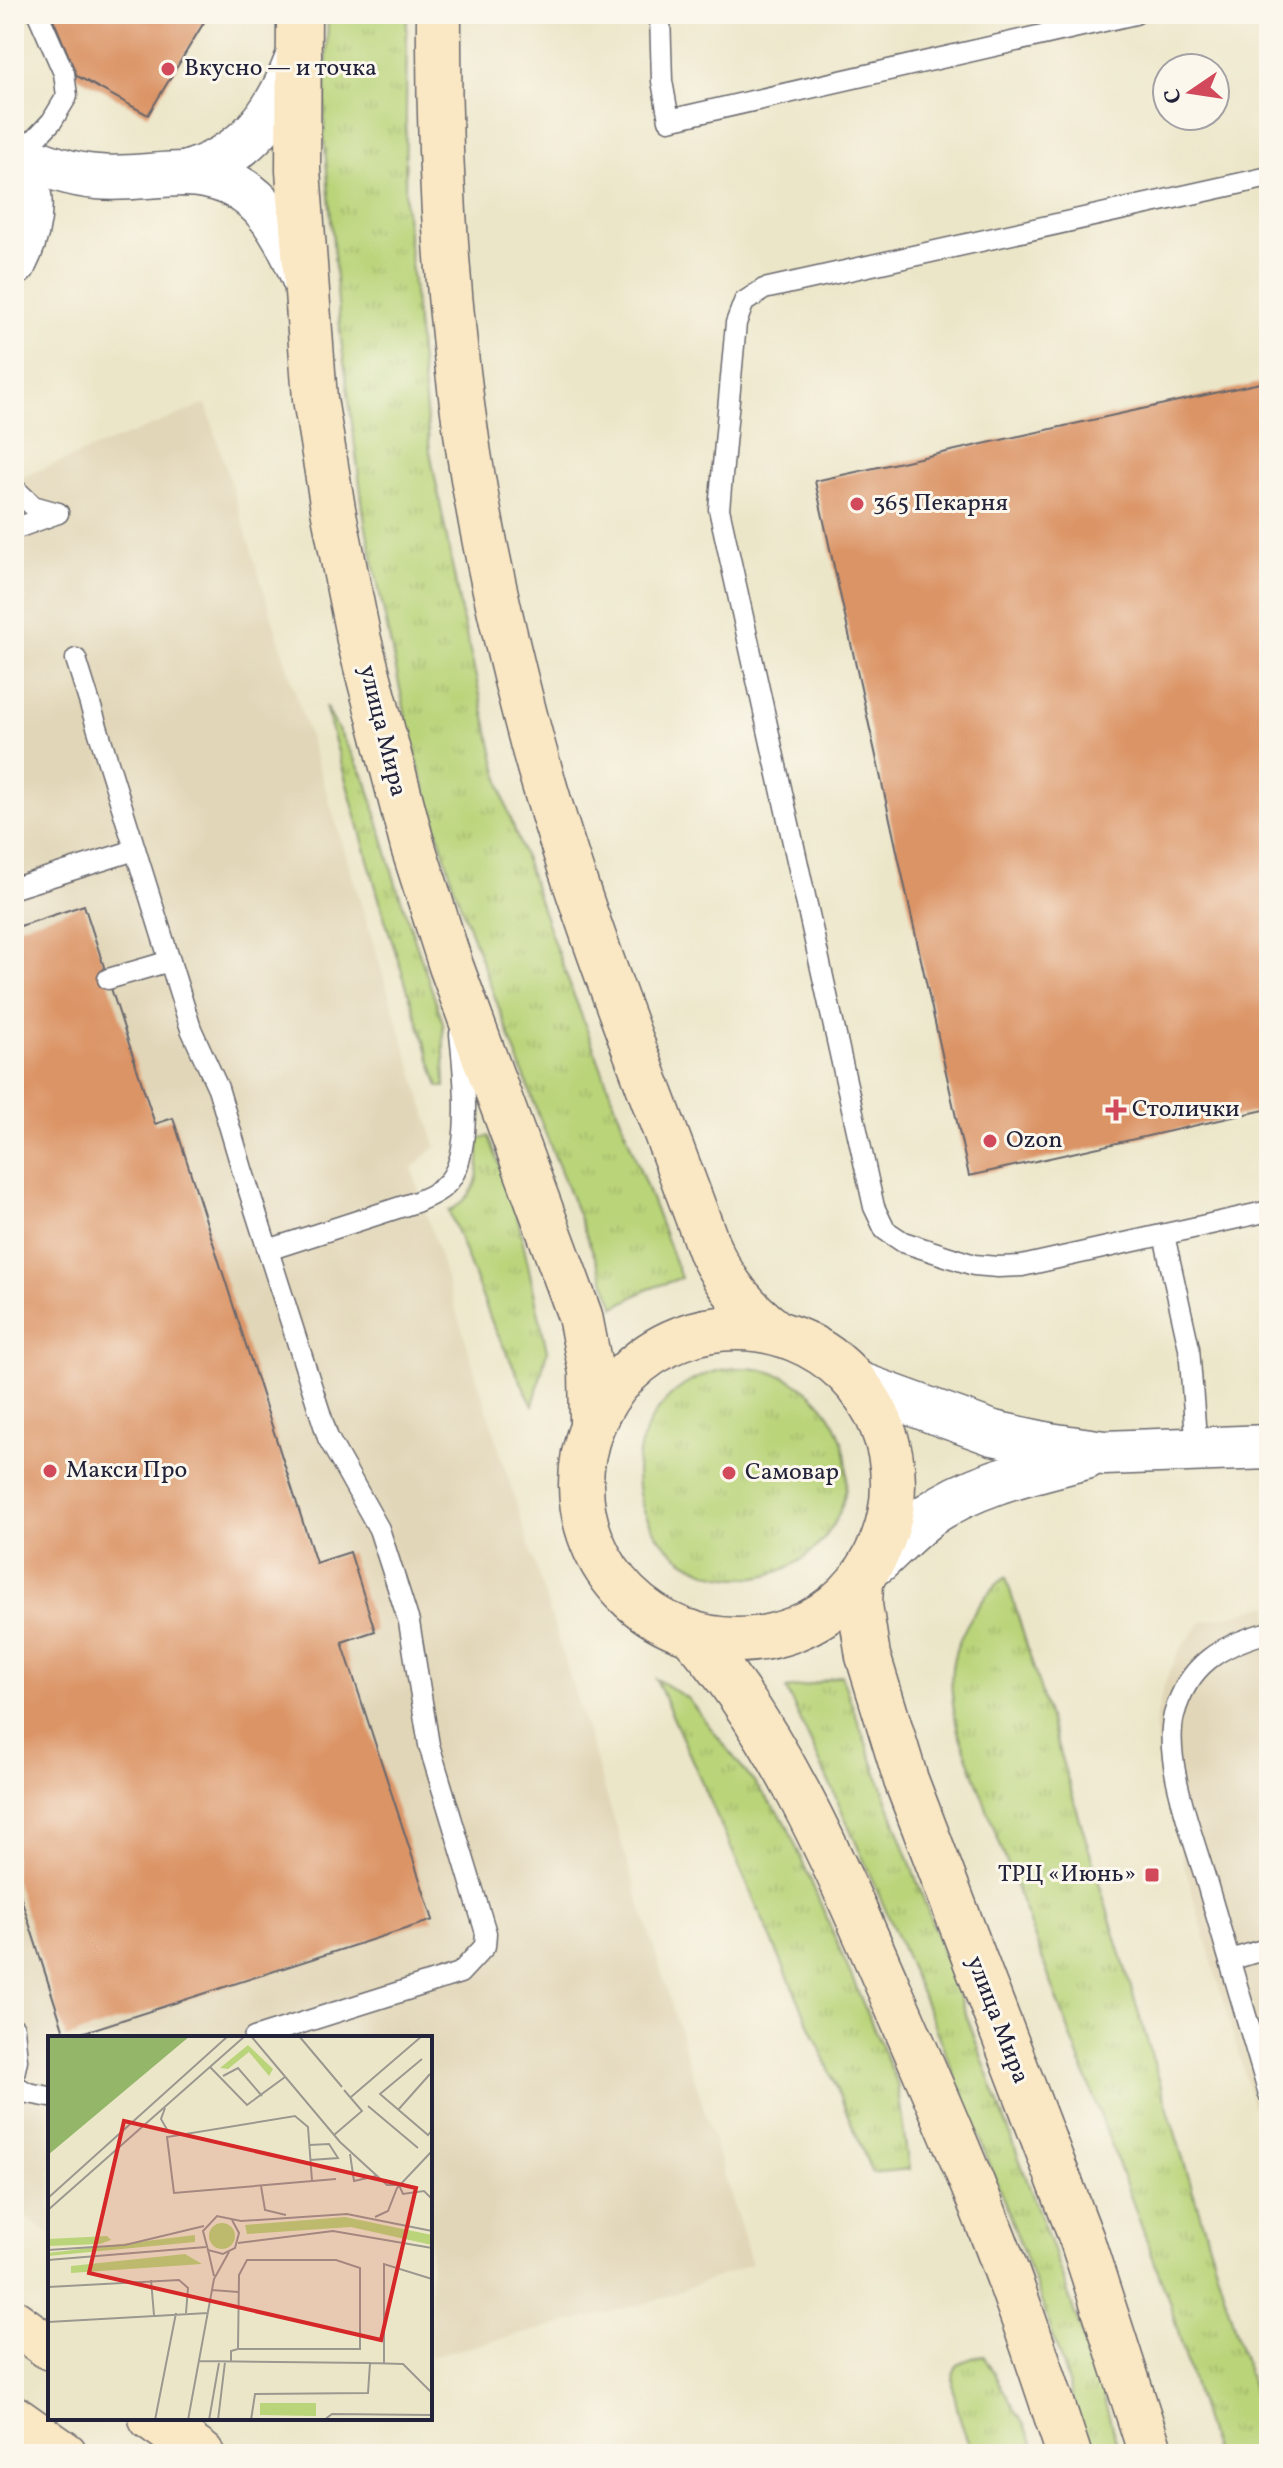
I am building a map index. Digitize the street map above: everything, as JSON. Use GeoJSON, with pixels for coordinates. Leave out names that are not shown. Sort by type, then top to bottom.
{"type":"FeatureCollection","features":[{"type":"Feature","properties":{"kind":"main road"},"geometry":{"type":"LineString","coordinates":[[439,14],[441,154],[452,312],[469,455],[496,588],[533,743],[580,894],[709,1249],[723,1278],[776,1332]]}},
{"type":"Feature","properties":{"kind":"main road","name":"улица Мира"},"geometry":{"type":"LineString","coordinates":[[299,34],[298,170],[315,399],[359,640],[409,835],[451,966],[580,1316],[591,1372],[592,1421]]}},
{"type":"Feature","properties":{"kind":"main road"},"geometry":{"type":"LineString","coordinates":[[776,1332],[738,1329],[709,1333],[662,1351],[637,1369],[616,1390],[592,1421],[577,1466],[579,1503],[593,1547],[607,1574],[628,1600],[652,1617],[690,1632],[736,1636],[783,1629],[826,1608],[870,1571]]}},
{"type":"Feature","properties":{"kind":"main road","name":"улица Мира"},"geometry":{"type":"LineString","coordinates":[[776,1332],[817,1347],[844,1367],[877,1409],[889,1453],[893,1483],[892,1507],[860,1605],[868,1656],[906,1780],[1082,2240],[1151,2454]]}},
{"type":"Feature","properties":{"kind":"main road"},"geometry":{"type":"LineString","coordinates":[[690,1632],[721,1667],[774,1749],[872,1948],[992,2232],[1069,2454]]}},
{"type":"Feature","properties":{"kind":"main road"},"geometry":{"type":"LineString","coordinates":[[14,2418],[65,2454]]}},
{"type":"Feature","properties":{"kind":"main road"},"geometry":{"type":"LineString","coordinates":[[154,2420],[202,2454]]}},
{"type":"Feature","properties":{"kind":"street"},"geometry":{"type":"LineString","coordinates":[[185,174],[227,156],[256,132],[284,91],[299,34]]}},
{"type":"Feature","properties":{"kind":"street"},"geometry":{"type":"LineString","coordinates":[[14,152],[51,167],[93,177],[185,174],[221,180],[261,204],[283,233],[305,281]]}},
{"type":"Feature","properties":{"kind":"street"},"geometry":{"type":"LineString","coordinates":[[14,152],[24,175],[30,210],[29,227],[19,254]]}},
{"type":"Feature","properties":{"kind":"street"},"geometry":{"type":"LineString","coordinates":[[19,254],[36,228],[65,202],[94,184],[111,178]]}},
{"type":"Feature","properties":{"kind":"street"},"geometry":{"type":"LineString","coordinates":[[861,1385],[993,1433],[1104,1453],[1269,1447]]}},
{"type":"Feature","properties":{"kind":"street"},"geometry":{"type":"LineString","coordinates":[[870,1571],[931,1514],[965,1495],[1030,1472],[1104,1453]]}},
{"type":"Feature","properties":{"kind":"lane"},"geometry":{"type":"LineString","coordinates":[[14,152],[35,139],[52,121],[67,96],[64,73],[38,14]]}},
{"type":"Feature","properties":{"kind":"lane"},"geometry":{"type":"LineString","coordinates":[[660,14],[662,81],[669,120],[1135,14]]}},
{"type":"Feature","properties":{"kind":"lane"},"geometry":{"type":"LineString","coordinates":[[1269,177],[764,289],[744,302],[736,323],[719,509],[874,1207],[885,1230],[903,1242],[974,1265],[1022,1266],[1269,1211]]}},
{"type":"Feature","properties":{"kind":"lane"},"geometry":{"type":"LineString","coordinates":[[14,488],[33,506],[58,513],[14,529]]}},
{"type":"Feature","properties":{"kind":"lane"},"geometry":{"type":"LineString","coordinates":[[76,659],[191,1029],[218,1088],[328,1438],[371,1512],[405,1608],[414,1645],[429,1745],[486,1933],[485,1946],[460,1973],[260,2036]]}},
{"type":"Feature","properties":{"kind":"lane"},"geometry":{"type":"LineString","coordinates":[[14,888],[135,850]]}},
{"type":"Feature","properties":{"kind":"lane"},"geometry":{"type":"LineString","coordinates":[[108,979],[170,961]]}},
{"type":"Feature","properties":{"kind":"lane"},"geometry":{"type":"LineString","coordinates":[[268,1250],[416,1202],[439,1191],[452,1177],[461,1154],[463,1118],[462,1049],[451,966]]}},
{"type":"Feature","properties":{"kind":"lane"},"geometry":{"type":"LineString","coordinates":[[1164,1235],[1189,1348],[1197,1450]]}},
{"type":"Feature","properties":{"kind":"lane"},"geometry":{"type":"LineString","coordinates":[[1269,1632],[1238,1640],[1205,1660],[1182,1693],[1171,1738],[1174,1765],[1269,2094]]}},
{"type":"Feature","properties":{"kind":"lane"},"geometry":{"type":"LineString","coordinates":[[1230,1960],[1269,1948]]}},
{"type":"Feature","properties":{"kind":"lane"},"geometry":{"type":"LineString","coordinates":[[14,2028],[17,2060],[14,2074]]}},
{"type":"Feature","properties":{"kind":"lane"},"geometry":{"type":"LineString","coordinates":[[14,2085],[28,2093],[48,2097]]}},
{"type":"Feature","properties":{"kind":"shaded area"},"geometry":{"type":"Polygon","coordinates":[[[206,404],[436,1146],[412,1168],[752,2264],[651,2302],[432,2357],[432,2036],[48,2036],[48,2234],[14,2209],[14,606],[27,601],[14,552],[14,480],[206,404]]]}},
{"type":"Feature","properties":{"kind":"shaded area"},"geometry":{"type":"Polygon","coordinates":[[[1269,1605],[1269,2160],[1160,1780],[1155,1726],[1162,1690],[1178,1653],[1202,1622],[1269,1605]]]}},
{"type":"Feature","properties":{"kind":"green space"},"geometry":{"type":"Polygon","coordinates":[[[328,14],[407,14],[405,204],[430,451],[462,617],[504,799],[554,943],[681,1278],[646,1290],[615,1307],[543,1127],[453,884],[410,736],[365,523],[341,339],[324,135],[328,14]]]}},
{"type":"Feature","properties":{"kind":"green space"},"geometry":{"type":"Polygon","coordinates":[[[325,706],[367,782],[395,881],[443,1023],[445,1087],[439,1087],[384,916],[325,706]]]}},
{"type":"Feature","properties":{"kind":"green space"},"geometry":{"type":"Polygon","coordinates":[[[489,1136],[517,1215],[547,1351],[533,1406],[493,1325],[449,1211],[473,1189],[479,1162],[478,1139],[489,1136]]]}},
{"type":"Feature","properties":{"kind":"green space"},"geometry":{"type":"Polygon","coordinates":[[[742,1368],[782,1376],[801,1385],[817,1398],[830,1414],[839,1433],[847,1473],[839,1513],[830,1532],[817,1548],[801,1561],[782,1570],[742,1578],[702,1570],[683,1561],[667,1548],[654,1532],[645,1513],[637,1473],[645,1433],[654,1414],[667,1398],[683,1385],[702,1376],[742,1368]]]}},
{"type":"Feature","properties":{"kind":"green space"},"geometry":{"type":"Polygon","coordinates":[[[1006,1577],[1269,2441],[1269,2454],[1214,2454],[1168,2298],[958,1731],[951,1683],[959,1640],[976,1610],[1006,1577]]]}},
{"type":"Feature","properties":{"kind":"green space"},"geometry":{"type":"Polygon","coordinates":[[[841,1675],[1052,2248],[1120,2454],[1090,2454],[1042,2302],[977,2131],[885,1909],[786,1689],[841,1675]]]}},
{"type":"Feature","properties":{"kind":"green space"},"geometry":{"type":"Polygon","coordinates":[[[656,1679],[687,1698],[786,1823],[897,2083],[909,2169],[872,2173],[656,1679]]]}},
{"type":"Feature","properties":{"kind":"green space"},"geometry":{"type":"Polygon","coordinates":[[[983,2355],[1031,2437],[1036,2454],[972,2454],[954,2394],[954,2371],[967,2359],[983,2355]]]}},
{"type":"Feature","properties":{"kind":"building"},"geometry":{"type":"Polygon","coordinates":[[[51,14],[209,14],[148,115],[77,76],[51,14]]]}},
{"type":"Feature","properties":{"kind":"building"},"geometry":{"type":"Polygon","coordinates":[[[1269,381],[1269,1109],[969,1176],[815,481],[1269,381]]]}},
{"type":"Feature","properties":{"kind":"building"},"geometry":{"type":"Polygon","coordinates":[[[84,905],[155,1124],[173,1118],[316,1563],[350,1552],[375,1631],[342,1642],[433,1920],[72,2036],[65,2036],[14,1876],[14,928],[84,905]]]}},
{"type":"Feature","properties":{"kind":"place","name":"Вкусно — и точка"},"geometry":{"type":"Point","coordinates":[168,69]}},
{"type":"Feature","properties":{"kind":"place","name":"365 Пекарня"},"geometry":{"type":"Point","coordinates":[857,504]}},
{"type":"Feature","properties":{"kind":"place","name":"Столички"},"geometry":{"type":"Point","coordinates":[1116,1110]}},
{"type":"Feature","properties":{"kind":"place","name":"Ozon"},"geometry":{"type":"Point","coordinates":[990,1141]}},
{"type":"Feature","properties":{"kind":"place","name":"Макси Про"},"geometry":{"type":"Point","coordinates":[50,1471]}},
{"type":"Feature","properties":{"kind":"place","name":"Самовар"},"geometry":{"type":"Point","coordinates":[729,1473]}},
{"type":"Feature","properties":{"kind":"place","name":"ТРЦ «Июнь»"},"geometry":{"type":"Point","coordinates":[1152,1875]}}]}
